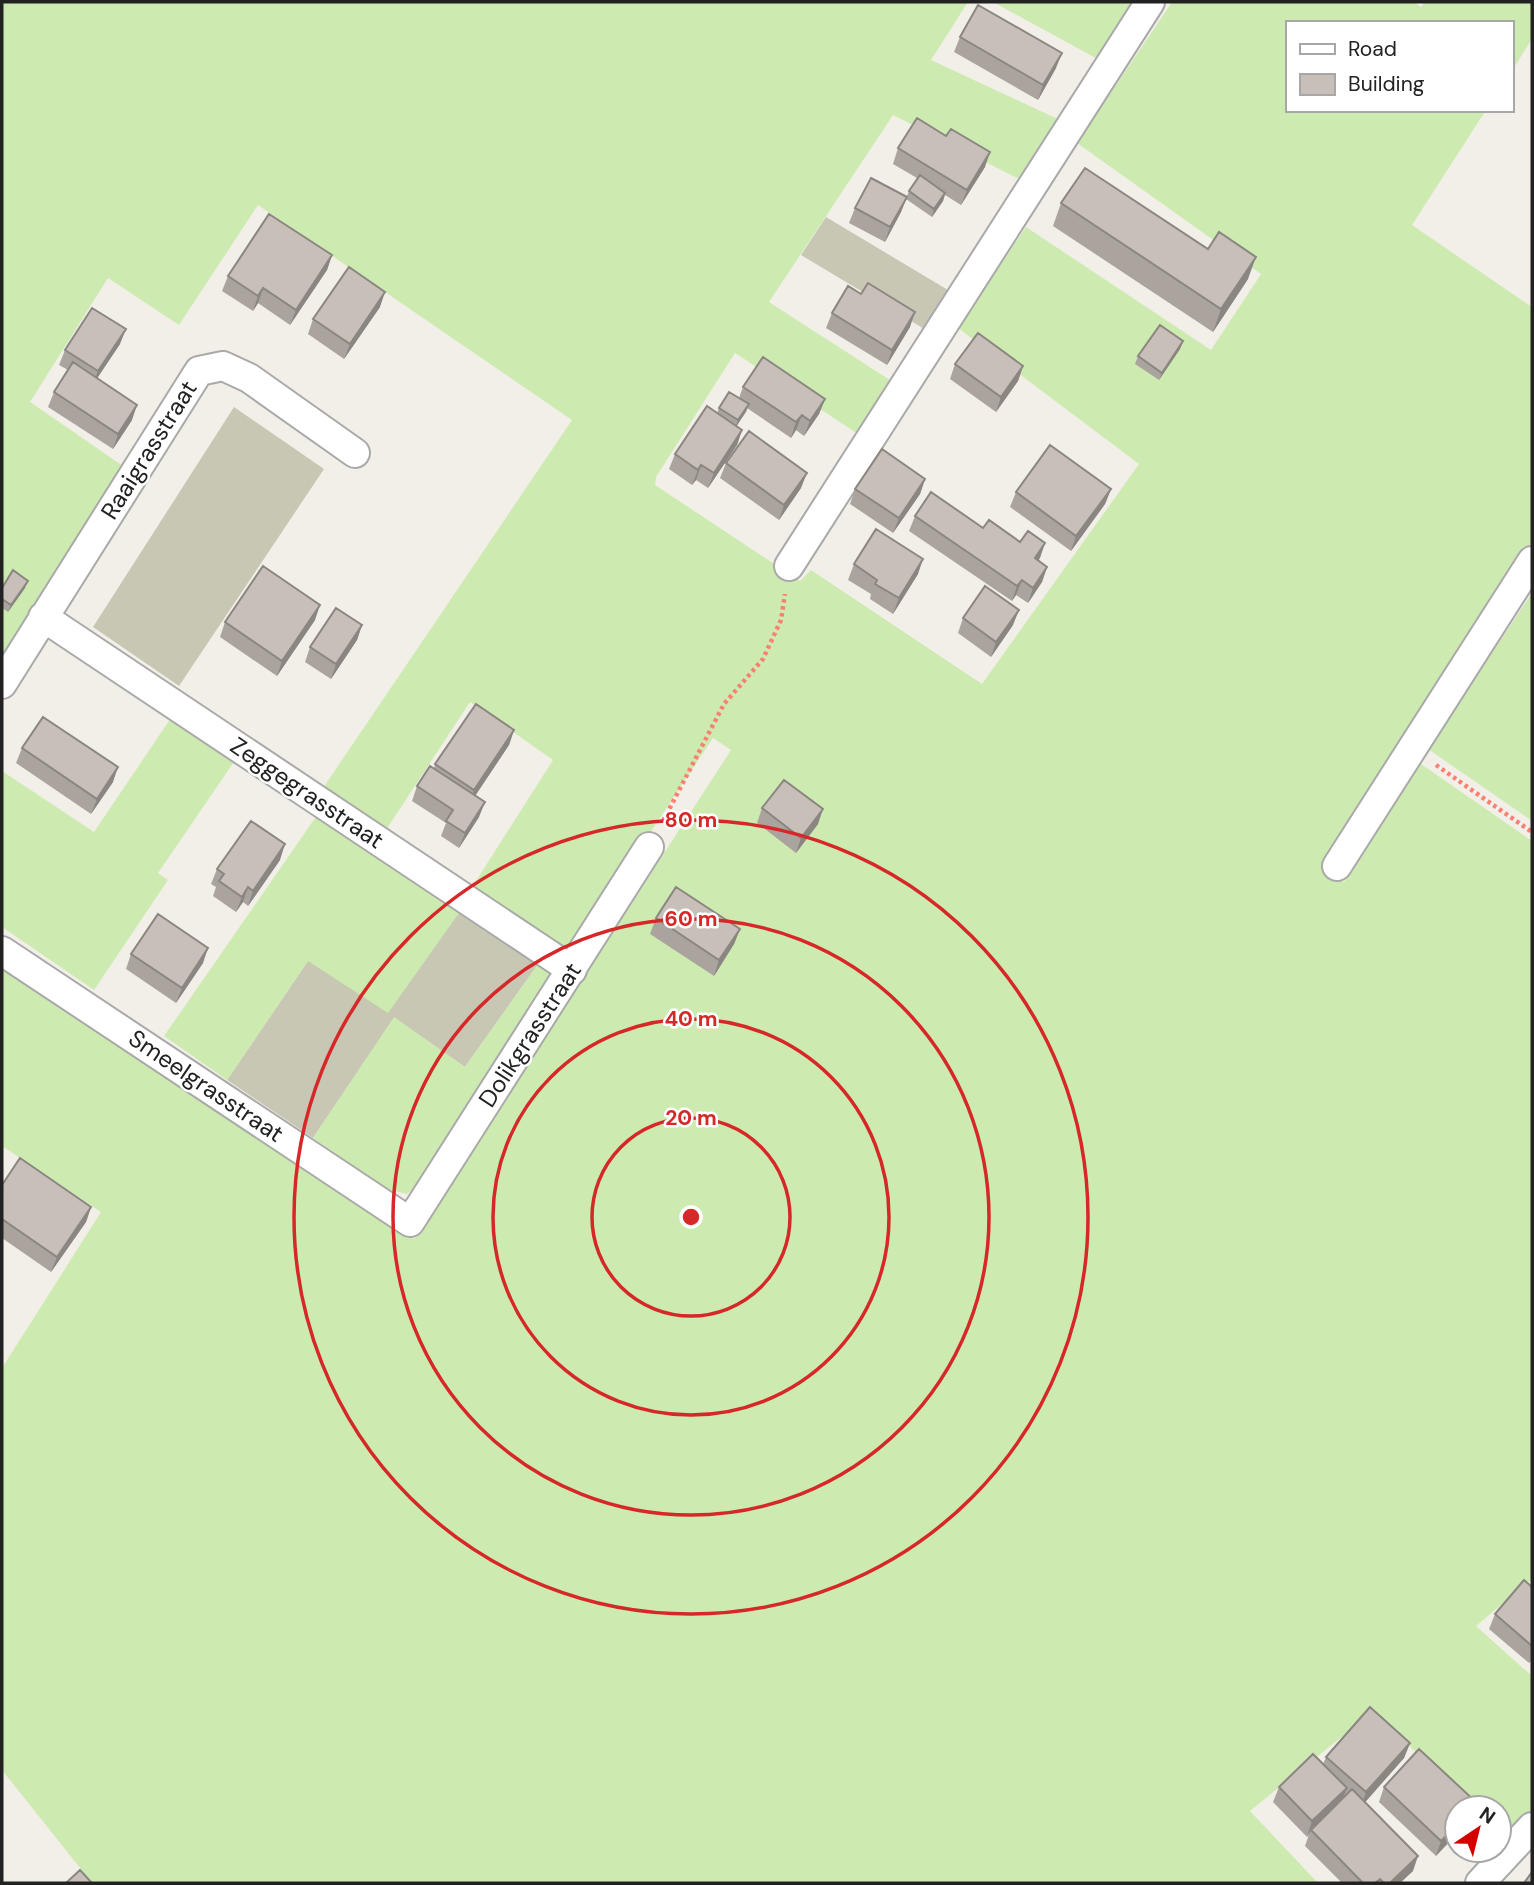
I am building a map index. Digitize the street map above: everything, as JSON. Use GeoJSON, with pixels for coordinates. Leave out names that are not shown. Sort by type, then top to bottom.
{"type":"FeatureCollection","features":[{"type":"Feature","properties":{"kind":"street"},"geometry":{"type":"LineString","coordinates":[[789,566],[1150,2]]}},
{"type":"Feature","properties":{"kind":"street","name":"Raaigrasstraat"},"geometry":{"type":"LineString","coordinates":[[2,684],[199,371],[223,366],[249,378],[355,453]]}},
{"type":"Feature","properties":{"kind":"street"},"geometry":{"type":"LineString","coordinates":[[1337,866],[1532,561]]}},
{"type":"Feature","properties":{"kind":"street","name":"Zeggegrasstraat"},"geometry":{"type":"LineString","coordinates":[[43,617],[572,970]]}},
{"type":"Feature","properties":{"kind":"street","name":"Dolikgrasstraat"},"geometry":{"type":"LineString","coordinates":[[410,1222],[649,847]]}},
{"type":"Feature","properties":{"kind":"street","name":"Smeelgrasstraat"},"geometry":{"type":"LineString","coordinates":[[2,951],[410,1222]]}},
{"type":"Feature","properties":{"kind":"street"},"geometry":{"type":"LineString","coordinates":[[1480,1883],[1532,1827]]}},
{"type":"Feature","properties":{"kind":"path"},"geometry":{"type":"LineString","coordinates":[[649,847],[724,704],[764,659],[781,620],[789,566]]}},
{"type":"Feature","properties":{"kind":"path"},"geometry":{"type":"LineString","coordinates":[[1412,748],[1532,832]]}},
{"type":"Feature","properties":{"kind":"shaded area"},"geometry":{"type":"Polygon","coordinates":[[[826,217],[948,290],[926,330],[801,255],[826,217]]]}},
{"type":"Feature","properties":{"kind":"shaded area"},"geometry":{"type":"Polygon","coordinates":[[[234,407],[324,469],[179,686],[93,627],[234,407]]]}},
{"type":"Feature","properties":{"kind":"shaded area"},"geometry":{"type":"Polygon","coordinates":[[[464,906],[541,960],[465,1067],[394,1018],[313,1138],[227,1080],[308,961],[464,906]]]}},
{"type":"Feature","properties":{"kind":"green space"},"geometry":{"type":"Polygon","coordinates":[[[2,2],[968,2],[931,60],[1064,122],[1025,182],[893,115],[769,302],[893,382],[858,434],[735,353],[656,477],[655,485],[800,581],[811,570],[982,684],[1139,464],[958,328],[1026,227],[1211,350],[1261,274],[1077,143],[1172,2],[1414,2],[1421,7],[1425,2],[1532,2],[1532,39],[1513,69],[1513,21],[1286,21],[1286,112],[1485,112],[1412,225],[1532,307],[1532,542],[1322,869],[1344,882],[1421,764],[1532,841],[1532,1579],[1476,1626],[1532,1676],[1532,1809],[1513,1831],[1513,1794],[1456,1794],[1375,1710],[1250,1811],[1318,1883],[92,1883],[2,1770],[2,1368],[101,1212],[2,1146],[2,959],[414,1239],[731,750],[713,738],[566,959],[469,892],[553,760],[470,702],[384,833],[321,791],[572,420],[258,205],[179,325],[108,278],[30,402],[139,477],[2,689],[2,2]]]}},
{"type":"Feature","properties":{"kind":"green space"},"geometry":{"type":"Polygon","coordinates":[[[993,2],[1138,2],[1101,61],[993,2]]]}},
{"type":"Feature","properties":{"kind":"green space"},"geometry":{"type":"Polygon","coordinates":[[[1532,593],[1532,821],[1428,749],[1532,593]]]}},
{"type":"Feature","properties":{"kind":"green space"},"geometry":{"type":"Polygon","coordinates":[[[177,709],[240,753],[158,873],[168,880],[94,990],[2,927],[2,771],[94,832],[177,709]]]}},
{"type":"Feature","properties":{"kind":"green space"},"geometry":{"type":"Polygon","coordinates":[[[322,808],[464,906],[388,1013],[308,961],[227,1080],[164,1036],[322,808]]]}},
{"type":"Feature","properties":{"kind":"green space"},"geometry":{"type":"Polygon","coordinates":[[[541,960],[555,971],[420,1183],[407,1194],[387,1189],[313,1138],[394,1017],[465,1067],[541,960]]]}},
{"type":"Feature","properties":{"kind":"building"},"geometry":{"type":"Polygon","coordinates":[[[978,5],[1062,53],[1043,85],[960,37],[978,5]]]}},
{"type":"Feature","properties":{"kind":"building"},"geometry":{"type":"Polygon","coordinates":[[[917,118],[946,136],[951,129],[990,152],[967,190],[898,148],[917,118]]]}},
{"type":"Feature","properties":{"kind":"building"},"geometry":{"type":"Polygon","coordinates":[[[1085,168],[1208,249],[1219,232],[1256,257],[1221,309],[1061,203],[1085,168]]]}},
{"type":"Feature","properties":{"kind":"building"},"geometry":{"type":"Polygon","coordinates":[[[920,175],[945,193],[934,209],[909,191],[920,175]]]}},
{"type":"Feature","properties":{"kind":"building"},"geometry":{"type":"Polygon","coordinates":[[[871,178],[907,197],[890,227],[855,208],[871,178]]]}},
{"type":"Feature","properties":{"kind":"building"},"geometry":{"type":"Polygon","coordinates":[[[269,214],[332,255],[296,310],[263,288],[258,296],[228,276],[269,214]]]}},
{"type":"Feature","properties":{"kind":"building"},"geometry":{"type":"Polygon","coordinates":[[[349,267],[385,292],[350,344],[313,319],[349,267]]]}},
{"type":"Feature","properties":{"kind":"building"},"geometry":{"type":"Polygon","coordinates":[[[868,283],[915,312],[892,350],[832,313],[848,286],[861,294],[868,283]]]}},
{"type":"Feature","properties":{"kind":"building"},"geometry":{"type":"Polygon","coordinates":[[[92,308],[126,329],[98,371],[65,350],[92,308]]]}},
{"type":"Feature","properties":{"kind":"building"},"geometry":{"type":"Polygon","coordinates":[[[1160,325],[1183,341],[1162,373],[1138,356],[1160,325]]]}},
{"type":"Feature","properties":{"kind":"building"},"geometry":{"type":"Polygon","coordinates":[[[978,333],[1023,366],[1001,397],[955,364],[978,333]]]}},
{"type":"Feature","properties":{"kind":"building"},"geometry":{"type":"Polygon","coordinates":[[[763,357],[825,399],[810,421],[802,415],[796,422],[743,387],[763,357]]]}},
{"type":"Feature","properties":{"kind":"building"},"geometry":{"type":"Polygon","coordinates":[[[73,362],[137,405],[118,434],[54,392],[73,362]]]}},
{"type":"Feature","properties":{"kind":"building"},"geometry":{"type":"Polygon","coordinates":[[[729,392],[749,404],[738,420],[719,408],[729,392]]]}},
{"type":"Feature","properties":{"kind":"building"},"geometry":{"type":"Polygon","coordinates":[[[707,406],[742,430],[714,473],[701,465],[698,470],[675,454],[707,406]]]}},
{"type":"Feature","properties":{"kind":"building"},"geometry":{"type":"Polygon","coordinates":[[[749,431],[807,473],[784,505],[726,463],[749,431]]]}},
{"type":"Feature","properties":{"kind":"building"},"geometry":{"type":"Polygon","coordinates":[[[1050,445],[1111,489],[1076,536],[1016,492],[1050,445]]]}},
{"type":"Feature","properties":{"kind":"building"},"geometry":{"type":"Polygon","coordinates":[[[882,449],[925,479],[899,518],[855,489],[882,449]]]}},
{"type":"Feature","properties":{"kind":"building"},"geometry":{"type":"Polygon","coordinates":[[[931,492],[983,528],[989,520],[1020,542],[1028,531],[1045,543],[1035,558],[1047,567],[1033,588],[1022,580],[1017,586],[915,516],[931,492]]]}},
{"type":"Feature","properties":{"kind":"building"},"geometry":{"type":"Polygon","coordinates":[[[876,529],[923,559],[899,598],[875,584],[877,580],[854,564],[876,529]]]}},
{"type":"Feature","properties":{"kind":"building"},"geometry":{"type":"Polygon","coordinates":[[[263,566],[320,605],[282,661],[225,622],[263,566]]]}},
{"type":"Feature","properties":{"kind":"building"},"geometry":{"type":"Polygon","coordinates":[[[13,570],[28,581],[11,605],[2,599],[2,588],[13,570]]]}},
{"type":"Feature","properties":{"kind":"building"},"geometry":{"type":"Polygon","coordinates":[[[985,586],[1019,610],[996,642],[963,618],[985,586]]]}},
{"type":"Feature","properties":{"kind":"building"},"geometry":{"type":"Polygon","coordinates":[[[336,608],[362,625],[336,664],[310,647],[336,608]]]}},
{"type":"Feature","properties":{"kind":"building"},"geometry":{"type":"Polygon","coordinates":[[[476,704],[514,730],[474,790],[435,764],[476,704]]]}},
{"type":"Feature","properties":{"kind":"building"},"geometry":{"type":"Polygon","coordinates":[[[43,717],[118,767],[97,799],[22,748],[43,717]]]}},
{"type":"Feature","properties":{"kind":"building"},"geometry":{"type":"Polygon","coordinates":[[[430,766],[485,802],[465,833],[446,821],[453,810],[417,786],[430,766]]]}},
{"type":"Feature","properties":{"kind":"building"},"geometry":{"type":"Polygon","coordinates":[[[784,780],[823,809],[801,838],[762,808],[784,780]]]}},
{"type":"Feature","properties":{"kind":"building"},"geometry":{"type":"Polygon","coordinates":[[[251,821],[285,844],[253,891],[248,887],[242,897],[219,881],[224,874],[217,869],[251,821]]]}},
{"type":"Feature","properties":{"kind":"building"},"geometry":{"type":"Polygon","coordinates":[[[676,887],[740,929],[719,960],[656,918],[676,887]]]}},
{"type":"Feature","properties":{"kind":"building"},"geometry":{"type":"Polygon","coordinates":[[[158,914],[208,948],[182,988],[131,954],[158,914]]]}},
{"type":"Feature","properties":{"kind":"building"},"geometry":{"type":"Polygon","coordinates":[[[20,1158],[91,1207],[57,1257],[2,1219],[2,1185],[20,1158]]]}},
{"type":"Feature","properties":{"kind":"building"},"geometry":{"type":"Polygon","coordinates":[[[1524,1580],[1532,1587],[1532,1646],[1495,1614],[1524,1580]]]}},
{"type":"Feature","properties":{"kind":"building"},"geometry":{"type":"Polygon","coordinates":[[[1370,1707],[1410,1743],[1366,1792],[1326,1757],[1370,1707]]]}},
{"type":"Feature","properties":{"kind":"building"},"geometry":{"type":"Polygon","coordinates":[[[1419,1749],[1467,1794],[1443,1794],[1441,1841],[1384,1787],[1419,1749]]]}},
{"type":"Feature","properties":{"kind":"building"},"geometry":{"type":"Polygon","coordinates":[[[1313,1754],[1347,1788],[1312,1821],[1279,1787],[1313,1754]]]}},
{"type":"Feature","properties":{"kind":"building"},"geometry":{"type":"Polygon","coordinates":[[[1352,1789],[1418,1856],[1390,1883],[1384,1883],[1380,1879],[1375,1883],[1363,1883],[1311,1830],[1352,1789]]]}},
{"type":"Feature","properties":{"kind":"building"},"geometry":{"type":"Polygon","coordinates":[[[80,1870],[92,1883],[66,1883],[80,1870]]]}},
{"type":"Feature","properties":{"kind":"building"},"geometry":{"type":"Polygon","coordinates":[[[1532,1872],[1532,1883],[1524,1883],[1532,1872]]]}}]}
